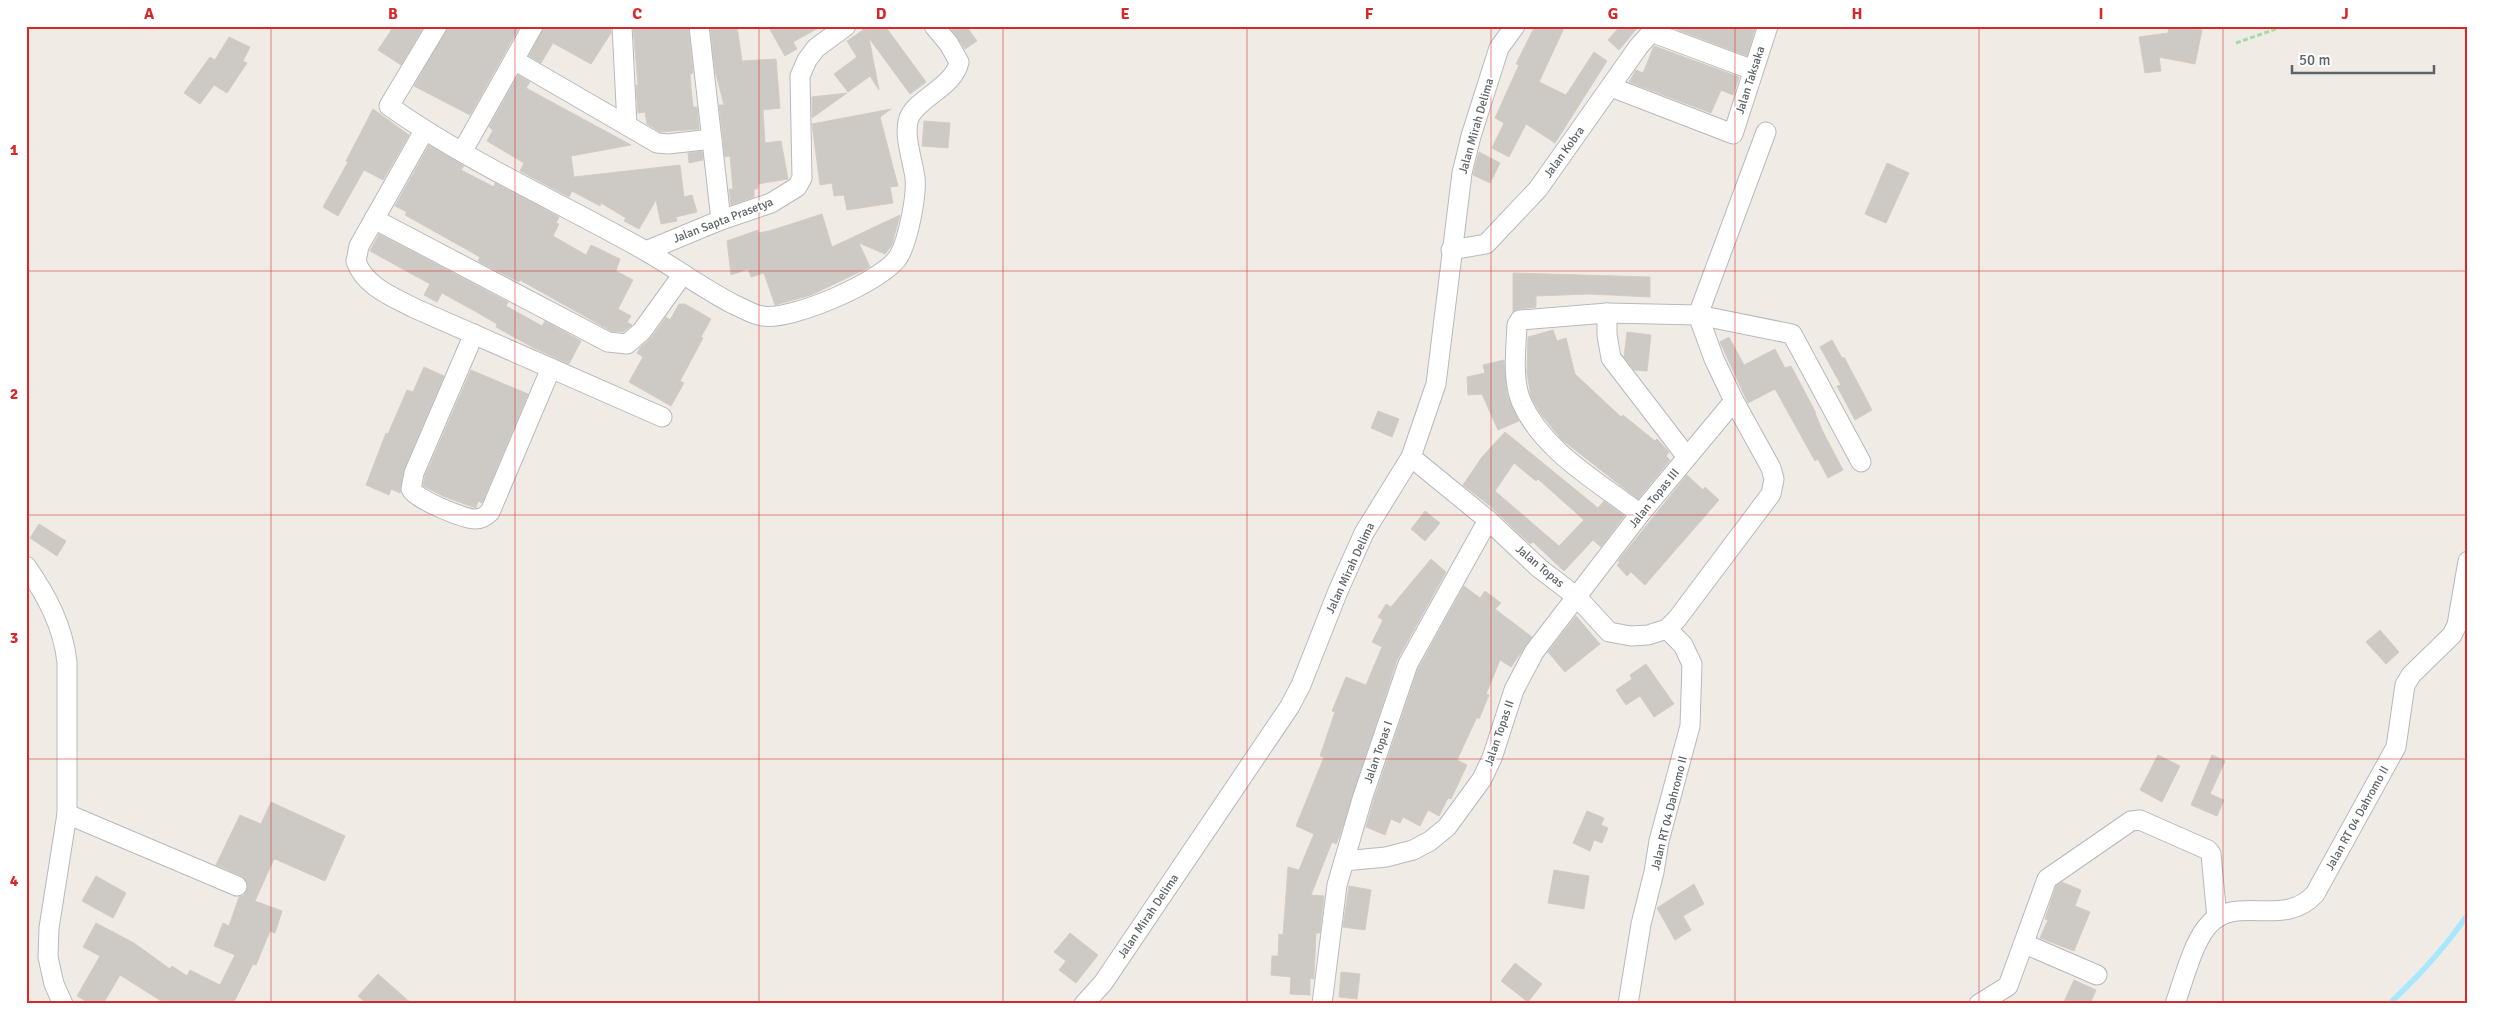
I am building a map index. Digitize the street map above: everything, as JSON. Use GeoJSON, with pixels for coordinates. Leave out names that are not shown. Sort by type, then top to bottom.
{"type":"FeatureCollection","features":[{"type":"Feature","properties":{"kind":"street"},"geometry":{"type":"LineString","coordinates":[[437,26],[389,106],[424,131],[646,251],[717,295],[751,312],[769,317],[788,315],[848,293],[887,268],[899,255],[916,194],[908,130],[909,118],[952,76],[959,62],[950,44],[934,26]]}},
{"type":"Feature","properties":{"kind":"street"},"geometry":{"type":"LineString","coordinates":[[462,152],[533,26]]}},
{"type":"Feature","properties":{"kind":"street"},"geometry":{"type":"LineString","coordinates":[[622,26],[627,126]]}},
{"type":"Feature","properties":{"kind":"street"},"geometry":{"type":"LineString","coordinates":[[699,26],[721,220]]}},
{"type":"Feature","properties":{"kind":"street","name":"Jalan Sapta Prasetya"},"geometry":{"type":"LineString","coordinates":[[646,251],[721,220],[771,203],[797,187],[802,178],[800,76],[807,60],[816,48],[846,26]]}},
{"type":"Feature","properties":{"kind":"street","name":"Jalan Mirah Delima"},"geometry":{"type":"LineString","coordinates":[[1084,1004],[1103,983],[1290,706],[1301,686],[1338,591],[1364,533],[1411,456],[1436,384],[1451,250],[1462,173],[1471,136],[1498,48],[1514,26]]}},
{"type":"Feature","properties":{"kind":"street","name":"Jalan Taksaka"},"geometry":{"type":"LineString","coordinates":[[1611,87],[1733,134],[1768,26]]}},
{"type":"Feature","properties":{"kind":"street"},"geometry":{"type":"LineString","coordinates":[[1654,29],[1754,70]]}},
{"type":"Feature","properties":{"kind":"street","name":"Jalan Kobra"},"geometry":{"type":"LineString","coordinates":[[1451,250],[1486,244],[1538,189],[1639,46],[1654,29]]}},
{"type":"Feature","properties":{"kind":"street"},"geometry":{"type":"LineString","coordinates":[[514,60],[657,143],[668,144],[712,139]]}},
{"type":"Feature","properties":{"kind":"street"},"geometry":{"type":"LineString","coordinates":[[424,131],[356,254],[358,268],[366,279],[387,294],[662,417]]}},
{"type":"Feature","properties":{"kind":"street"},"geometry":{"type":"LineString","coordinates":[[1672,624],[1774,488],[1771,468],[1734,401],[1714,359],[1698,315],[1766,132]]}},
{"type":"Feature","properties":{"kind":"street"},"geometry":{"type":"LineString","coordinates":[[374,219],[599,337],[617,344],[627,344],[642,331],[683,274]]}},
{"type":"Feature","properties":{"kind":"street"},"geometry":{"type":"LineString","coordinates":[[1607,313],[1610,358],[1687,457]]}},
{"type":"Feature","properties":{"kind":"street"},"geometry":{"type":"LineString","coordinates":[[1640,514],[1552,444],[1536,424],[1521,400],[1515,368],[1517,325],[1520,320],[1607,313],[1698,315],[1792,334],[1861,462]]}},
{"type":"Feature","properties":{"kind":"street"},"geometry":{"type":"LineString","coordinates":[[474,334],[414,473],[411,489],[420,498],[469,518],[479,518],[490,512],[551,368]]}},
{"type":"Feature","properties":{"kind":"street","name":"Jalan Topas III"},"geometry":{"type":"LineString","coordinates":[[1577,597],[1640,514],[1734,401]]}},
{"type":"Feature","properties":{"kind":"street","name":"Jalan Topas"},"geometry":{"type":"LineString","coordinates":[[1411,456],[1488,520],[1539,568],[1577,597],[1609,632],[1631,636],[1648,635],[1672,624]]}},
{"type":"Feature","properties":{"kind":"street","name":"Jalan Topas I"},"geometry":{"type":"LineString","coordinates":[[1322,1004],[1337,885],[1363,796],[1408,664],[1488,520]]}},
{"type":"Feature","properties":{"kind":"street","name":"Jalan RT 04 Dahromo II"},"geometry":{"type":"LineString","coordinates":[[2217,918],[2228,912],[2293,910],[2306,903],[2315,894],[2396,747],[2405,684],[2411,675],[2452,635],[2457,625],[2468,561]]}},
{"type":"Feature","properties":{"kind":"street"},"geometry":{"type":"LineString","coordinates":[[26,566],[58,619],[65,642],[67,662],[67,814],[49,928],[49,947],[54,984],[63,1004]]}},
{"type":"Feature","properties":{"kind":"street","name":"Jalan Topas II"},"geometry":{"type":"LineString","coordinates":[[1344,861],[1386,857],[1413,850],[1430,841],[1447,827],[1482,778],[1492,758],[1523,669],[1577,597]]}},
{"type":"Feature","properties":{"kind":"street","name":"Jalan RT 04 Dahromo II"},"geometry":{"type":"LineString","coordinates":[[1628,1004],[1641,924],[1654,872],[1659,841],[1690,726],[1692,664],[1672,624]]}},
{"type":"Feature","properties":{"kind":"street"},"geometry":{"type":"LineString","coordinates":[[67,814],[237,886]]}},
{"type":"Feature","properties":{"kind":"street"},"geometry":{"type":"LineString","coordinates":[[1978,1004],[2008,986],[2025,944],[2047,879],[2131,821],[2140,820],[2208,850],[2210,854],[2217,918],[2206,928],[2198,943],[2175,1004]]}},
{"type":"Feature","properties":{"kind":"street"},"geometry":{"type":"LineString","coordinates":[[2025,944],[2097,975]]}},
{"type":"Feature","properties":{"kind":"street"},"geometry":{"type":"LineString","coordinates":[[1100,1004],[1103,983]]}},
{"type":"Feature","properties":{"kind":"path"},"geometry":{"type":"LineString","coordinates":[[2236,43],[2284,26]]}},
{"type":"Feature","properties":{"kind":"building"},"geometry":{"type":"Polygon","coordinates":[[[394,26],[424,26],[401,65],[378,50],[394,26]]]}},
{"type":"Feature","properties":{"kind":"building"},"geometry":{"type":"Polygon","coordinates":[[[448,26],[520,26],[470,115],[414,86],[448,26]]]}},
{"type":"Feature","properties":{"kind":"building"},"geometry":{"type":"Polygon","coordinates":[[[544,26],[611,26],[611,33],[591,64],[553,43],[541,63],[529,56],[544,26]]]}},
{"type":"Feature","properties":{"kind":"building"},"geometry":{"type":"Polygon","coordinates":[[[633,26],[688,26],[693,73],[690,74],[693,107],[697,107],[699,129],[660,132],[647,124],[645,112],[638,113],[636,85],[638,85],[633,26]]]}},
{"type":"Feature","properties":{"kind":"building"},"geometry":{"type":"Polygon","coordinates":[[[710,26],[737,26],[742,61],[776,59],[780,108],[763,110],[765,143],[781,141],[788,179],[758,184],[758,189],[754,189],[754,197],[731,205],[729,189],[733,189],[730,156],[725,157],[719,105],[724,105],[715,70],[710,26]]]}},
{"type":"Feature","properties":{"kind":"building"},"geometry":{"type":"Polygon","coordinates":[[[768,26],[822,26],[793,42],[797,49],[785,56],[768,26]]]}},
{"type":"Feature","properties":{"kind":"building"},"geometry":{"type":"Polygon","coordinates":[[[860,26],[885,26],[926,82],[910,94],[869,38],[879,90],[870,76],[848,92],[834,74],[857,57],[847,41],[863,30],[860,26]]]}},
{"type":"Feature","properties":{"kind":"building"},"geometry":{"type":"Polygon","coordinates":[[[949,26],[966,26],[977,41],[965,49],[949,26]]]}},
{"type":"Feature","properties":{"kind":"building"},"geometry":{"type":"Polygon","coordinates":[[[1535,26],[1565,26],[1539,82],[1566,95],[1594,52],[1607,61],[1555,143],[1526,124],[1509,157],[1492,148],[1504,123],[1495,118],[1519,65],[1516,64],[1535,26]]]}},
{"type":"Feature","properties":{"kind":"building"},"geometry":{"type":"Polygon","coordinates":[[[1620,26],[1639,26],[1619,50],[1608,40],[1620,26]]]}},
{"type":"Feature","properties":{"kind":"building"},"geometry":{"type":"Polygon","coordinates":[[[1677,26],[1756,26],[1747,56],[1675,29],[1677,26]]]}},
{"type":"Feature","properties":{"kind":"building"},"geometry":{"type":"Polygon","coordinates":[[[2169,26],[2202,30],[2195,64],[2159,57],[2161,71],[2145,73],[2139,37],[2168,33],[2169,26]]]}},
{"type":"Feature","properties":{"kind":"building"},"geometry":{"type":"Polygon","coordinates":[[[229,37],[250,47],[243,61],[247,63],[227,93],[214,85],[200,104],[184,93],[210,57],[215,60],[229,37]]]}},
{"type":"Feature","properties":{"kind":"building"},"geometry":{"type":"Polygon","coordinates":[[[1654,46],[1739,77],[1733,95],[1721,90],[1711,113],[1629,82],[1636,70],[1643,73],[1654,46]]]}},
{"type":"Feature","properties":{"kind":"building"},"geometry":{"type":"Polygon","coordinates":[[[518,75],[530,82],[526,88],[631,145],[571,156],[574,177],[680,165],[684,197],[692,195],[697,212],[676,217],[677,221],[661,224],[656,200],[639,229],[624,221],[626,218],[601,203],[600,206],[572,191],[569,197],[520,171],[524,163],[487,141],[493,130],[489,127],[518,75]]]}},
{"type":"Feature","properties":{"kind":"building"},"geometry":{"type":"Polygon","coordinates":[[[847,93],[812,118],[812,97],[847,93]]]}},
{"type":"Feature","properties":{"kind":"building"},"geometry":{"type":"Polygon","coordinates":[[[373,109],[409,135],[383,180],[364,170],[338,216],[323,207],[348,162],[346,161],[373,109]]]}},
{"type":"Feature","properties":{"kind":"building"},"geometry":{"type":"Polygon","coordinates":[[[891,109],[880,117],[898,186],[890,187],[893,203],[847,210],[844,195],[834,196],[832,183],[820,185],[812,124],[891,109]]]}},
{"type":"Feature","properties":{"kind":"building"},"geometry":{"type":"Polygon","coordinates":[[[924,121],[950,123],[948,148],[922,146],[924,121]]]}},
{"type":"Feature","properties":{"kind":"building"},"geometry":{"type":"Polygon","coordinates":[[[429,145],[464,166],[461,170],[494,187],[495,183],[559,217],[556,223],[559,224],[553,236],[586,255],[591,245],[620,259],[616,271],[633,280],[618,309],[631,316],[627,322],[632,325],[623,332],[611,331],[520,280],[519,282],[478,261],[480,257],[405,215],[407,212],[395,206],[429,145]]]}},
{"type":"Feature","properties":{"kind":"building"},"geometry":{"type":"Polygon","coordinates":[[[702,151],[703,160],[689,163],[688,153],[702,151]]]}},
{"type":"Feature","properties":{"kind":"building"},"geometry":{"type":"Polygon","coordinates":[[[1479,152],[1500,163],[1490,183],[1473,175],[1479,152]]]}},
{"type":"Feature","properties":{"kind":"building"},"geometry":{"type":"Polygon","coordinates":[[[1887,163],[1909,173],[1886,223],[1865,214],[1887,163]]]}},
{"type":"Feature","properties":{"kind":"building"},"geometry":{"type":"Polygon","coordinates":[[[822,214],[832,247],[900,215],[892,245],[885,254],[859,243],[870,267],[811,295],[775,305],[764,273],[751,277],[748,269],[731,275],[727,241],[758,230],[758,233],[769,231],[822,214]]]}},
{"type":"Feature","properties":{"kind":"building"},"geometry":{"type":"Polygon","coordinates":[[[379,234],[508,302],[506,306],[542,326],[545,321],[581,341],[569,364],[532,347],[496,327],[497,324],[442,293],[437,302],[424,295],[430,284],[370,251],[379,234]]]}},
{"type":"Feature","properties":{"kind":"building"},"geometry":{"type":"Polygon","coordinates":[[[1513,273],[1650,277],[1650,297],[1589,294],[1536,296],[1536,307],[1519,309],[1513,312],[1513,273]]]}},
{"type":"Feature","properties":{"kind":"building"},"geometry":{"type":"Polygon","coordinates":[[[679,304],[685,304],[711,319],[680,381],[684,383],[671,406],[629,382],[643,357],[637,353],[640,348],[651,338],[666,317],[670,320],[679,304]]]}},
{"type":"Feature","properties":{"kind":"building"},"geometry":{"type":"Polygon","coordinates":[[[1553,330],[1557,341],[1566,338],[1575,374],[1621,417],[1623,415],[1655,441],[1657,439],[1669,452],[1666,456],[1670,460],[1638,499],[1561,439],[1540,413],[1531,397],[1527,372],[1528,337],[1553,330]]]}},
{"type":"Feature","properties":{"kind":"building"},"geometry":{"type":"Polygon","coordinates":[[[1627,332],[1651,335],[1647,371],[1634,370],[1624,357],[1627,332]]]}},
{"type":"Feature","properties":{"kind":"building"},"geometry":{"type":"Polygon","coordinates":[[[1729,337],[1744,365],[1775,349],[1785,368],[1791,366],[1843,470],[1828,478],[1818,459],[1815,461],[1775,389],[1748,403],[1720,342],[1729,337]]]}},
{"type":"Feature","properties":{"kind":"building"},"geometry":{"type":"Polygon","coordinates":[[[1832,340],[1842,358],[1844,357],[1872,410],[1855,420],[1837,386],[1841,385],[1820,347],[1832,340]]]}},
{"type":"Feature","properties":{"kind":"building"},"geometry":{"type":"Polygon","coordinates":[[[1504,360],[1507,394],[1519,421],[1498,430],[1482,394],[1468,395],[1467,377],[1485,373],[1483,365],[1504,360]]]}},
{"type":"Feature","properties":{"kind":"building"},"geometry":{"type":"Polygon","coordinates":[[[424,367],[444,376],[404,469],[400,493],[391,489],[389,495],[366,485],[386,433],[388,434],[407,390],[413,392],[424,367]]]}},
{"type":"Feature","properties":{"kind":"building"},"geometry":{"type":"Polygon","coordinates":[[[471,370],[528,394],[482,503],[478,501],[476,508],[445,497],[423,486],[425,476],[471,370]]]}},
{"type":"Feature","properties":{"kind":"building"},"geometry":{"type":"Polygon","coordinates":[[[1378,411],[1399,419],[1392,437],[1371,428],[1378,411]]]}},
{"type":"Feature","properties":{"kind":"building"},"geometry":{"type":"Polygon","coordinates":[[[1505,432],[1598,508],[1604,501],[1624,516],[1601,547],[1593,540],[1564,571],[1533,542],[1530,544],[1489,505],[1463,485],[1482,457],[1505,432]],[[1514,463],[1495,491],[1559,546],[1584,520],[1538,479],[1536,481],[1514,463]]]}},
{"type":"Feature","properties":{"kind":"building"},"geometry":{"type":"Polygon","coordinates":[[[1687,475],[1703,490],[1705,487],[1719,500],[1645,585],[1631,572],[1627,576],[1617,565],[1620,562],[1618,561],[1687,475]]]}},
{"type":"Feature","properties":{"kind":"building"},"geometry":{"type":"Polygon","coordinates":[[[1425,511],[1440,523],[1425,541],[1411,529],[1425,511]]]}},
{"type":"Feature","properties":{"kind":"building"},"geometry":{"type":"Polygon","coordinates":[[[39,524],[66,541],[57,556],[30,538],[39,524]]]}},
{"type":"Feature","properties":{"kind":"building"},"geometry":{"type":"Polygon","coordinates":[[[1431,559],[1446,572],[1397,660],[1340,835],[1336,844],[1332,842],[1311,895],[1324,896],[1320,933],[1316,933],[1314,979],[1310,978],[1310,995],[1290,994],[1291,977],[1271,975],[1272,956],[1278,956],[1279,934],[1283,935],[1288,867],[1299,870],[1314,834],[1296,826],[1324,757],[1320,756],[1335,712],[1332,711],[1346,677],[1366,685],[1382,647],[1372,642],[1383,620],[1378,617],[1386,604],[1391,607],[1431,559]]]}},
{"type":"Feature","properties":{"kind":"building"},"geometry":{"type":"Polygon","coordinates":[[[1464,586],[1480,598],[1485,591],[1501,603],[1495,609],[1532,637],[1511,667],[1500,660],[1486,694],[1489,695],[1479,719],[1477,717],[1457,760],[1467,765],[1451,799],[1448,798],[1439,816],[1428,810],[1420,826],[1403,817],[1400,823],[1391,819],[1385,835],[1366,827],[1374,799],[1418,669],[1464,586]]]}},
{"type":"Feature","properties":{"kind":"building"},"geometry":{"type":"Polygon","coordinates":[[[1576,616],[1600,644],[1565,672],[1548,652],[1576,616]]]}},
{"type":"Feature","properties":{"kind":"building"},"geometry":{"type":"Polygon","coordinates":[[[2380,630],[2399,652],[2386,664],[2366,642],[2380,630]]]}},
{"type":"Feature","properties":{"kind":"building"},"geometry":{"type":"Polygon","coordinates":[[[1646,664],[1674,704],[1654,717],[1640,696],[1626,705],[1616,690],[1632,679],[1630,675],[1646,664]]]}},
{"type":"Feature","properties":{"kind":"building"},"geometry":{"type":"Polygon","coordinates":[[[2158,755],[2180,766],[2162,802],[2140,790],[2158,755]]]}},
{"type":"Feature","properties":{"kind":"building"},"geometry":{"type":"Polygon","coordinates":[[[2212,755],[2225,761],[2210,794],[2224,800],[2217,816],[2191,805],[2212,755]]]}},
{"type":"Feature","properties":{"kind":"building"},"geometry":{"type":"Polygon","coordinates":[[[271,802],[345,836],[325,881],[275,859],[273,861],[255,901],[282,911],[275,933],[270,931],[256,965],[253,964],[233,1004],[166,1004],[120,975],[103,1004],[91,1004],[77,996],[100,956],[83,947],[96,923],[134,943],[170,969],[172,966],[187,976],[190,970],[220,985],[235,955],[214,946],[223,923],[229,926],[239,897],[244,895],[248,885],[242,876],[216,865],[240,815],[261,824],[271,802]]]}},
{"type":"Feature","properties":{"kind":"building"},"geometry":{"type":"Polygon","coordinates":[[[1587,811],[1604,818],[1601,825],[1608,828],[1602,843],[1594,840],[1590,851],[1573,843],[1587,811]]]}},
{"type":"Feature","properties":{"kind":"building"},"geometry":{"type":"Polygon","coordinates":[[[1554,870],[1589,876],[1584,909],[1548,903],[1554,870]]]}},
{"type":"Feature","properties":{"kind":"building"},"geometry":{"type":"Polygon","coordinates":[[[96,876],[126,893],[113,918],[82,901],[96,876]]]}},
{"type":"Feature","properties":{"kind":"building"},"geometry":{"type":"Polygon","coordinates":[[[2062,882],[2081,890],[2075,906],[2090,912],[2074,951],[2040,938],[2048,920],[2045,919],[2056,886],[2062,882]]]}},
{"type":"Feature","properties":{"kind":"building"},"geometry":{"type":"Polygon","coordinates":[[[1694,884],[1704,904],[1683,916],[1691,930],[1675,940],[1657,908],[1694,884]]]}},
{"type":"Feature","properties":{"kind":"building"},"geometry":{"type":"Polygon","coordinates":[[[1349,886],[1371,890],[1365,930],[1343,927],[1349,886]]]}},
{"type":"Feature","properties":{"kind":"building"},"geometry":{"type":"Polygon","coordinates":[[[1070,933],[1098,955],[1076,983],[1059,970],[1066,961],[1054,952],[1070,933]]]}},
{"type":"Feature","properties":{"kind":"building"},"geometry":{"type":"Polygon","coordinates":[[[1515,963],[1542,984],[1528,1002],[1501,981],[1515,963]]]}},
{"type":"Feature","properties":{"kind":"building"},"geometry":{"type":"Polygon","coordinates":[[[1341,972],[1360,974],[1357,999],[1339,997],[1341,972]]]}},
{"type":"Feature","properties":{"kind":"building"},"geometry":{"type":"Polygon","coordinates":[[[378,974],[412,1004],[367,1004],[358,996],[378,974]]]}},
{"type":"Feature","properties":{"kind":"building"},"geometry":{"type":"Polygon","coordinates":[[[2074,980],[2096,990],[2090,1004],[2063,1004],[2074,980]]]}},
{"type":"Feature","properties":{"kind":"waterway"},"geometry":{"type":"LineString","coordinates":[[2389,1004],[2431,961],[2468,914]]}}]}
